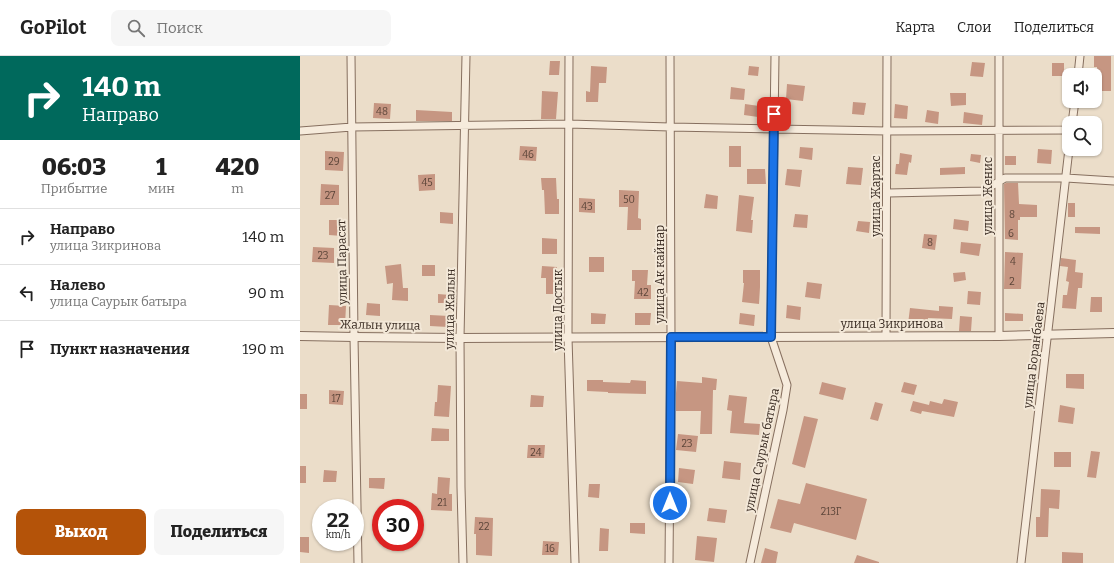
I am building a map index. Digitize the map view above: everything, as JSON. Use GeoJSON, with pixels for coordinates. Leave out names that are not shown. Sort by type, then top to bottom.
{"type":"FeatureCollection","features":[{"type":"Feature","properties":{"kind":"street","name":"улица Парасат"},"geometry":{"type":"LineString","coordinates":[[351,56],[358,563]]}},
{"type":"Feature","properties":{"kind":"street","name":"улица Жалын"},"geometry":{"type":"LineString","coordinates":[[463,563],[460,338],[466,56]]}},
{"type":"Feature","properties":{"kind":"street","name":"улица Достык"},"geometry":{"type":"LineString","coordinates":[[569,56],[568,338],[575,563]]}},
{"type":"Feature","properties":{"kind":"street","name":"улица Ак кайнар"},"geometry":{"type":"LineString","coordinates":[[669,563],[671,337],[670,56]]}},
{"type":"Feature","properties":{"kind":"street","name":"улица Саурык батыра"},"geometry":{"type":"LineString","coordinates":[[750,563],[784,410],[787,385],[771,337],[775,56]]}},
{"type":"Feature","properties":{"kind":"street","name":"улица Жартас"},"geometry":{"type":"LineString","coordinates":[[886,336],[888,193],[887,56]]}},
{"type":"Feature","properties":{"kind":"street","name":"улица Женис"},"geometry":{"type":"LineString","coordinates":[[998,56],[1000,336]]}},
{"type":"Feature","properties":{"kind":"street"},"geometry":{"type":"LineString","coordinates":[[1079,68],[1080,56]]}},
{"type":"Feature","properties":{"kind":"street"},"geometry":{"type":"LineString","coordinates":[[300,131],[352,128],[569,124],[887,131],[1062,130]]}},
{"type":"Feature","properties":{"kind":"street","name":"улица Боранбаева"},"geometry":{"type":"LineString","coordinates":[[1022,563],[1068,156]]}},
{"type":"Feature","properties":{"kind":"street"},"geometry":{"type":"LineString","coordinates":[[888,193],[983,191],[1005,178],[1066,178],[1114,181]]}},
{"type":"Feature","properties":{"kind":"street","name":"улица Зикринова"},"geometry":{"type":"LineString","coordinates":[[568,338],[1000,336],[1114,332]]}},
{"type":"Feature","properties":{"kind":"street","name":"Жалын улица"},"geometry":{"type":"LineString","coordinates":[[300,336],[354,338],[568,338]]}},
{"type":"Feature","properties":{"kind":"building"},"geometry":{"type":"Polygon","coordinates":[[[1094,56],[1111,56],[1111,91],[1102,91],[1102,68],[1094,67],[1094,56]]]}},
{"type":"Feature","properties":{"kind":"building"},"geometry":{"type":"Polygon","coordinates":[[[550,61],[560,61],[559,75],[549,75],[550,61]]]}},
{"type":"Feature","properties":{"kind":"building"},"geometry":{"type":"Polygon","coordinates":[[[972,62],[985,63],[983,77],[970,76],[972,62]]]}},
{"type":"Feature","properties":{"kind":"building"},"geometry":{"type":"Polygon","coordinates":[[[1052,63],[1064,63],[1064,68],[1062,68],[1062,76],[1052,76],[1052,63]]]}},
{"type":"Feature","properties":{"kind":"building"},"geometry":{"type":"Polygon","coordinates":[[[591,66],[607,67],[606,83],[599,83],[598,102],[586,102],[586,91],[590,92],[591,66]]]}},
{"type":"Feature","properties":{"kind":"building"},"geometry":{"type":"Polygon","coordinates":[[[749,66],[759,67],[758,76],[748,75],[749,66]]]}},
{"type":"Feature","properties":{"kind":"building"},"geometry":{"type":"Polygon","coordinates":[[[787,84],[805,86],[803,101],[786,99],[787,84]]]}},
{"type":"Feature","properties":{"kind":"building"},"geometry":{"type":"Polygon","coordinates":[[[731,87],[745,89],[744,100],[730,99],[731,87]]]}},
{"type":"Feature","properties":{"kind":"building"},"geometry":{"type":"Polygon","coordinates":[[[542,91],[558,92],[556,119],[541,119],[542,91]]]}},
{"type":"Feature","properties":{"kind":"building"},"geometry":{"type":"Polygon","coordinates":[[[950,93],[966,93],[966,105],[951,106],[950,93]]]}},
{"type":"Feature","properties":{"kind":"building"},"geometry":{"type":"Polygon","coordinates":[[[853,102],[866,103],[864,115],[852,114],[853,102]]]}},
{"type":"Feature","properties":{"kind":"building"},"geometry":{"type":"Polygon","coordinates":[[[374,103],[391,104],[390,119],[373,118],[374,103]]]}},
{"type":"Feature","properties":{"kind":"building"},"geometry":{"type":"Polygon","coordinates":[[[745,104],[759,106],[758,117],[744,115],[745,104]]]}},
{"type":"Feature","properties":{"kind":"building"},"geometry":{"type":"Polygon","coordinates":[[[895,104],[908,106],[907,119],[894,118],[895,104]]]}},
{"type":"Feature","properties":{"kind":"building"},"geometry":{"type":"Polygon","coordinates":[[[416,110],[452,112],[452,121],[416,121],[416,110]]]}},
{"type":"Feature","properties":{"kind":"building"},"geometry":{"type":"Polygon","coordinates":[[[927,110],[939,112],[938,124],[925,122],[927,110]]]}},
{"type":"Feature","properties":{"kind":"building"},"geometry":{"type":"Polygon","coordinates":[[[964,112],[983,115],[982,125],[963,123],[964,112]]]}},
{"type":"Feature","properties":{"kind":"building"},"geometry":{"type":"Polygon","coordinates":[[[520,146],[537,147],[536,161],[519,160],[520,146]]]}},
{"type":"Feature","properties":{"kind":"building"},"geometry":{"type":"Polygon","coordinates":[[[729,146],[741,146],[741,167],[729,167],[729,146]]]}},
{"type":"Feature","properties":{"kind":"building"},"geometry":{"type":"Polygon","coordinates":[[[800,147],[813,148],[812,160],[799,158],[800,147]]]}},
{"type":"Feature","properties":{"kind":"building"},"geometry":{"type":"Polygon","coordinates":[[[1038,149],[1052,150],[1051,164],[1037,163],[1038,149]]]}},
{"type":"Feature","properties":{"kind":"building"},"geometry":{"type":"Polygon","coordinates":[[[325,151],[344,152],[343,171],[325,170],[325,151]]]}},
{"type":"Feature","properties":{"kind":"building"},"geometry":{"type":"Polygon","coordinates":[[[900,153],[912,155],[911,163],[909,162],[907,175],[895,174],[896,164],[899,164],[900,153]]]}},
{"type":"Feature","properties":{"kind":"building"},"geometry":{"type":"Polygon","coordinates":[[[971,154],[981,155],[980,163],[970,161],[971,154]]]}},
{"type":"Feature","properties":{"kind":"building"},"geometry":{"type":"Polygon","coordinates":[[[1005,156],[1016,156],[1016,165],[1005,165],[1005,156]]]}},
{"type":"Feature","properties":{"kind":"building"},"geometry":{"type":"Polygon","coordinates":[[[848,167],[863,168],[861,185],[846,184],[848,167]]]}},
{"type":"Feature","properties":{"kind":"building"},"geometry":{"type":"Polygon","coordinates":[[[965,167],[965,174],[940,175],[940,168],[965,167]]]}},
{"type":"Feature","properties":{"kind":"building"},"geometry":{"type":"Polygon","coordinates":[[[747,169],[765,169],[766,184],[747,184],[747,169]]]}},
{"type":"Feature","properties":{"kind":"building"},"geometry":{"type":"Polygon","coordinates":[[[787,169],[802,170],[800,187],[785,185],[787,169]]]}},
{"type":"Feature","properties":{"kind":"building"},"geometry":{"type":"Polygon","coordinates":[[[435,174],[435,190],[419,191],[418,175],[435,174]]]}},
{"type":"Feature","properties":{"kind":"building"},"geometry":{"type":"Polygon","coordinates":[[[541,178],[556,178],[557,199],[559,199],[559,214],[545,214],[544,190],[542,190],[541,178]]]}},
{"type":"Feature","properties":{"kind":"building"},"geometry":{"type":"Polygon","coordinates":[[[1018,183],[1019,204],[1037,205],[1037,217],[1020,217],[1020,220],[1018,220],[1018,240],[1005,239],[1004,184],[1018,183]]]}},
{"type":"Feature","properties":{"kind":"building"},"geometry":{"type":"Polygon","coordinates":[[[321,184],[339,185],[339,205],[320,205],[321,184]]]}},
{"type":"Feature","properties":{"kind":"building"},"geometry":{"type":"Polygon","coordinates":[[[619,190],[639,191],[638,218],[641,219],[641,230],[627,230],[628,207],[619,207],[619,190]]]}},
{"type":"Feature","properties":{"kind":"building"},"geometry":{"type":"Polygon","coordinates":[[[706,194],[718,196],[717,209],[704,208],[706,194]]]}},
{"type":"Feature","properties":{"kind":"building"},"geometry":{"type":"Polygon","coordinates":[[[739,195],[754,197],[751,220],[753,220],[752,233],[736,231],[739,195]]]}},
{"type":"Feature","properties":{"kind":"building"},"geometry":{"type":"Polygon","coordinates":[[[579,198],[595,199],[595,213],[579,212],[579,198]]]}},
{"type":"Feature","properties":{"kind":"building"},"geometry":{"type":"Polygon","coordinates":[[[1068,203],[1075,203],[1075,217],[1068,217],[1068,203]]]}},
{"type":"Feature","properties":{"kind":"building"},"geometry":{"type":"Polygon","coordinates":[[[440,212],[453,213],[453,224],[440,223],[440,212]]]}},
{"type":"Feature","properties":{"kind":"building"},"geometry":{"type":"Polygon","coordinates":[[[795,214],[808,215],[807,228],[793,227],[795,214]]]}},
{"type":"Feature","properties":{"kind":"building"},"geometry":{"type":"Polygon","coordinates":[[[954,219],[969,221],[968,231],[953,229],[954,219]]]}},
{"type":"Feature","properties":{"kind":"building"},"geometry":{"type":"Polygon","coordinates":[[[329,220],[343,220],[342,236],[329,235],[329,220]]]}},
{"type":"Feature","properties":{"kind":"building"},"geometry":{"type":"Polygon","coordinates":[[[858,221],[870,222],[869,233],[856,231],[858,221]]]}},
{"type":"Feature","properties":{"kind":"building"},"geometry":{"type":"Polygon","coordinates":[[[1075,227],[1100,227],[1100,234],[1075,233],[1075,227]]]}},
{"type":"Feature","properties":{"kind":"building"},"geometry":{"type":"Polygon","coordinates":[[[924,234],[937,235],[935,250],[922,248],[924,234]]]}},
{"type":"Feature","properties":{"kind":"building"},"geometry":{"type":"Polygon","coordinates":[[[542,238],[557,239],[557,254],[542,254],[542,238]]]}},
{"type":"Feature","properties":{"kind":"building"},"geometry":{"type":"Polygon","coordinates":[[[961,242],[981,244],[979,256],[960,253],[961,242]]]}},
{"type":"Feature","properties":{"kind":"building"},"geometry":{"type":"Polygon","coordinates":[[[313,247],[334,248],[334,263],[312,262],[313,247]]]}},
{"type":"Feature","properties":{"kind":"building"},"geometry":{"type":"Polygon","coordinates":[[[1005,252],[1023,253],[1021,289],[1004,289],[1005,252]]]}},
{"type":"Feature","properties":{"kind":"building"},"geometry":{"type":"Polygon","coordinates":[[[589,257],[604,257],[604,272],[589,272],[589,257]]]}},
{"type":"Feature","properties":{"kind":"building"},"geometry":{"type":"Polygon","coordinates":[[[1061,258],[1076,260],[1075,272],[1083,273],[1082,288],[1078,288],[1076,309],[1062,308],[1063,295],[1067,295],[1069,282],[1066,281],[1068,267],[1060,266],[1061,258]]]}},
{"type":"Feature","properties":{"kind":"building"},"geometry":{"type":"Polygon","coordinates":[[[401,264],[403,288],[408,288],[408,301],[392,300],[393,283],[387,284],[385,266],[401,264]]]}},
{"type":"Feature","properties":{"kind":"building"},"geometry":{"type":"Polygon","coordinates":[[[422,265],[435,265],[435,276],[422,276],[422,265]]]}},
{"type":"Feature","properties":{"kind":"building"},"geometry":{"type":"Polygon","coordinates":[[[542,266],[557,267],[557,294],[546,294],[546,278],[541,278],[542,266]]]}},
{"type":"Feature","properties":{"kind":"building"},"geometry":{"type":"Polygon","coordinates":[[[632,270],[648,270],[647,285],[651,285],[651,299],[634,299],[635,281],[632,281],[632,270]]]}},
{"type":"Feature","properties":{"kind":"building"},"geometry":{"type":"Polygon","coordinates":[[[743,270],[760,270],[759,304],[742,302],[744,283],[743,270]]]}},
{"type":"Feature","properties":{"kind":"building"},"geometry":{"type":"Polygon","coordinates":[[[965,272],[966,280],[954,282],[953,273],[965,272]]]}},
{"type":"Feature","properties":{"kind":"building"},"geometry":{"type":"Polygon","coordinates":[[[807,282],[822,284],[820,299],[805,297],[807,282]]]}},
{"type":"Feature","properties":{"kind":"building"},"geometry":{"type":"Polygon","coordinates":[[[968,291],[981,292],[980,305],[967,304],[968,291]]]}},
{"type":"Feature","properties":{"kind":"building"},"geometry":{"type":"Polygon","coordinates":[[[438,294],[450,295],[450,303],[438,303],[438,294]]]}},
{"type":"Feature","properties":{"kind":"building"},"geometry":{"type":"Polygon","coordinates":[[[1091,297],[1102,297],[1102,312],[1090,312],[1091,297]]]}},
{"type":"Feature","properties":{"kind":"building"},"geometry":{"type":"Polygon","coordinates":[[[367,303],[380,304],[380,316],[366,315],[367,303]]]}},
{"type":"Feature","properties":{"kind":"building"},"geometry":{"type":"Polygon","coordinates":[[[329,305],[346,306],[345,325],[328,325],[329,305]]]}},
{"type":"Feature","properties":{"kind":"building"},"geometry":{"type":"Polygon","coordinates":[[[787,305],[801,307],[800,320],[786,318],[787,305]]]}},
{"type":"Feature","properties":{"kind":"building"},"geometry":{"type":"Polygon","coordinates":[[[939,306],[953,307],[952,319],[928,318],[927,326],[908,324],[910,308],[939,311],[939,306]]]}},
{"type":"Feature","properties":{"kind":"building"},"geometry":{"type":"Polygon","coordinates":[[[591,313],[606,314],[605,324],[591,324],[591,313]]]}},
{"type":"Feature","properties":{"kind":"building"},"geometry":{"type":"Polygon","coordinates":[[[635,313],[651,313],[650,325],[635,325],[635,313]]]}},
{"type":"Feature","properties":{"kind":"building"},"geometry":{"type":"Polygon","coordinates":[[[740,313],[755,315],[754,326],[739,324],[740,313]]]}},
{"type":"Feature","properties":{"kind":"building"},"geometry":{"type":"Polygon","coordinates":[[[1005,313],[1023,314],[1023,321],[1005,321],[1005,313]]]}},
{"type":"Feature","properties":{"kind":"building"},"geometry":{"type":"Polygon","coordinates":[[[430,315],[449,316],[448,327],[430,326],[430,315]]]}},
{"type":"Feature","properties":{"kind":"building"},"geometry":{"type":"Polygon","coordinates":[[[960,316],[972,317],[971,331],[959,331],[960,316]]]}},
{"type":"Feature","properties":{"kind":"building"},"geometry":{"type":"Polygon","coordinates":[[[1066,374],[1084,374],[1084,389],[1066,388],[1066,374]]]}},
{"type":"Feature","properties":{"kind":"building"},"geometry":{"type":"Polygon","coordinates":[[[702,377],[717,379],[716,390],[713,390],[712,434],[700,434],[701,411],[676,411],[677,381],[702,383],[702,377]]]}},
{"type":"Feature","properties":{"kind":"building"},"geometry":{"type":"Polygon","coordinates":[[[587,380],[630,383],[631,380],[646,381],[646,394],[587,391],[587,380]]]}},
{"type":"Feature","properties":{"kind":"building"},"geometry":{"type":"Polygon","coordinates":[[[822,382],[846,388],[843,400],[819,394],[822,382]]]}},
{"type":"Feature","properties":{"kind":"building"},"geometry":{"type":"Polygon","coordinates":[[[904,382],[917,385],[914,395],[901,392],[904,382]]]}},
{"type":"Feature","properties":{"kind":"building"},"geometry":{"type":"Polygon","coordinates":[[[438,385],[451,386],[449,417],[434,416],[438,385]]]}},
{"type":"Feature","properties":{"kind":"building"},"geometry":{"type":"Polygon","coordinates":[[[329,390],[344,391],[343,405],[329,404],[329,390]]]}},
{"type":"Feature","properties":{"kind":"building"},"geometry":{"type":"Polygon","coordinates":[[[300,394],[307,394],[307,409],[300,409],[300,394]]]}},
{"type":"Feature","properties":{"kind":"building"},"geometry":{"type":"Polygon","coordinates":[[[531,395],[544,396],[543,407],[530,407],[531,395]]]}},
{"type":"Feature","properties":{"kind":"building"},"geometry":{"type":"Polygon","coordinates":[[[729,395],[747,397],[744,423],[760,424],[759,435],[730,433],[732,411],[727,410],[729,395]]]}},
{"type":"Feature","properties":{"kind":"building"},"geometry":{"type":"Polygon","coordinates":[[[944,399],[958,402],[954,417],[922,411],[921,414],[910,411],[913,401],[929,405],[930,401],[942,404],[944,399]]]}},
{"type":"Feature","properties":{"kind":"building"},"geometry":{"type":"Polygon","coordinates":[[[875,402],[883,404],[878,421],[870,419],[875,402]]]}},
{"type":"Feature","properties":{"kind":"building"},"geometry":{"type":"Polygon","coordinates":[[[1060,405],[1075,408],[1073,424],[1058,422],[1060,405]]]}},
{"type":"Feature","properties":{"kind":"building"},"geometry":{"type":"Polygon","coordinates":[[[804,416],[818,419],[805,468],[792,464],[804,416]]]}},
{"type":"Feature","properties":{"kind":"building"},"geometry":{"type":"Polygon","coordinates":[[[432,428],[449,429],[449,441],[431,441],[432,428]]]}},
{"type":"Feature","properties":{"kind":"building"},"geometry":{"type":"Polygon","coordinates":[[[678,434],[698,436],[696,452],[676,450],[678,434]]]}},
{"type":"Feature","properties":{"kind":"building"},"geometry":{"type":"Polygon","coordinates":[[[528,445],[545,445],[544,458],[527,458],[528,445]]]}},
{"type":"Feature","properties":{"kind":"building"},"geometry":{"type":"Polygon","coordinates":[[[1091,451],[1100,452],[1096,478],[1087,477],[1091,451]]]}},
{"type":"Feature","properties":{"kind":"building"},"geometry":{"type":"Polygon","coordinates":[[[1054,452],[1071,452],[1071,467],[1054,467],[1054,452]]]}},
{"type":"Feature","properties":{"kind":"building"},"geometry":{"type":"Polygon","coordinates":[[[724,461],[741,463],[740,480],[722,478],[724,461]]]}},
{"type":"Feature","properties":{"kind":"building"},"geometry":{"type":"Polygon","coordinates":[[[300,466],[306,466],[306,483],[300,483],[300,466]]]}},
{"type":"Feature","properties":{"kind":"building"},"geometry":{"type":"Polygon","coordinates":[[[679,468],[695,470],[693,484],[678,482],[679,468]]]}},
{"type":"Feature","properties":{"kind":"building"},"geometry":{"type":"Polygon","coordinates":[[[324,470],[337,471],[336,482],[323,482],[324,470]]]}},
{"type":"Feature","properties":{"kind":"building"},"geometry":{"type":"Polygon","coordinates":[[[438,477],[450,478],[449,494],[452,494],[452,511],[431,510],[432,493],[437,494],[438,477]]]}},
{"type":"Feature","properties":{"kind":"building"},"geometry":{"type":"Polygon","coordinates":[[[369,478],[385,478],[384,489],[369,488],[369,478]]]}},
{"type":"Feature","properties":{"kind":"building"},"geometry":{"type":"Polygon","coordinates":[[[806,483],[867,499],[856,540],[794,523],[791,533],[770,528],[778,499],[800,504],[806,483]]]}},
{"type":"Feature","properties":{"kind":"building"},"geometry":{"type":"Polygon","coordinates":[[[589,484],[600,484],[599,498],[588,497],[589,484]]]}},
{"type":"Feature","properties":{"kind":"building"},"geometry":{"type":"Polygon","coordinates":[[[1041,489],[1060,490],[1059,509],[1049,508],[1048,537],[1036,537],[1036,517],[1040,517],[1041,489]]]}},
{"type":"Feature","properties":{"kind":"building"},"geometry":{"type":"Polygon","coordinates":[[[709,508],[727,510],[725,523],[707,521],[709,508]]]}},
{"type":"Feature","properties":{"kind":"building"},"geometry":{"type":"Polygon","coordinates":[[[475,517],[493,518],[492,556],[476,555],[476,534],[474,534],[475,517]]]}},
{"type":"Feature","properties":{"kind":"building"},"geometry":{"type":"Polygon","coordinates":[[[630,523],[645,523],[645,534],[630,533],[630,523]]]}},
{"type":"Feature","properties":{"kind":"building"},"geometry":{"type":"Polygon","coordinates":[[[600,528],[609,529],[608,551],[599,551],[600,528]]]}},
{"type":"Feature","properties":{"kind":"building"},"geometry":{"type":"Polygon","coordinates":[[[697,536],[717,538],[714,562],[695,560],[697,536]]]}},
{"type":"Feature","properties":{"kind":"building"},"geometry":{"type":"Polygon","coordinates":[[[300,537],[309,537],[309,553],[300,552],[300,537]]]}},
{"type":"Feature","properties":{"kind":"building"},"geometry":{"type":"Polygon","coordinates":[[[543,541],[559,542],[558,555],[542,555],[543,541]]]}},
{"type":"Feature","properties":{"kind":"building"},"geometry":{"type":"Polygon","coordinates":[[[765,548],[778,552],[776,563],[761,563],[765,548]]]}},
{"type":"Feature","properties":{"kind":"building"},"geometry":{"type":"Polygon","coordinates":[[[1062,552],[1083,553],[1083,563],[1062,563],[1062,552]]]}},
{"type":"Feature","properties":{"kind":"building"},"geometry":{"type":"Polygon","coordinates":[[[857,555],[879,562],[879,563],[854,563],[857,555]]]}},
{"type":"Feature","properties":{"kind":"route"},"geometry":{"type":"LineString","coordinates":[[670,503],[671,337],[771,337],[774,114]]}}]}
